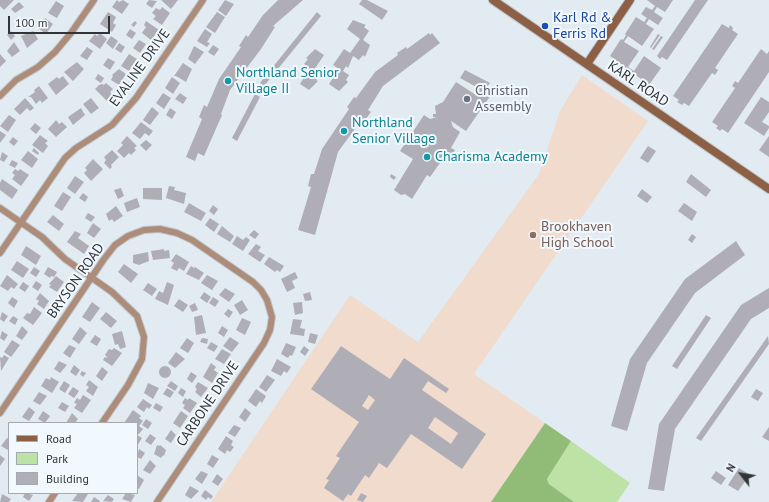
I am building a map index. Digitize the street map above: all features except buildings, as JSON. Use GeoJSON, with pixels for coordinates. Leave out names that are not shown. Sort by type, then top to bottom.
{"type":"FeatureCollection","features":[{"type":"Feature","properties":{"kind":"main road","name":"KARL ROAD"},"geometry":{"type":"LineString","coordinates":[[493,0],[769,189]]}},
{"type":"Feature","properties":{"kind":"main road"},"geometry":{"type":"LineString","coordinates":[[587,64],[630,0]]}},
{"type":"Feature","properties":{"kind":"street"},"geometry":{"type":"LineString","coordinates":[[0,96],[16,80],[38,67],[55,52],[71,33],[94,0]]}},
{"type":"Feature","properties":{"kind":"street","name":"EVALINE DRIVE"},"geometry":{"type":"LineString","coordinates":[[0,253],[65,158],[76,148],[112,125],[128,108],[203,0]]}},
{"type":"Feature","properties":{"kind":"street"},"geometry":{"type":"LineString","coordinates":[[0,208],[42,237],[65,260],[112,292],[137,316],[144,337],[142,359],[128,385],[103,422]]}},
{"type":"Feature","properties":{"kind":"street","name":"BRYSON ROAD"},"geometry":{"type":"LineString","coordinates":[[0,413],[115,245],[128,236],[144,230],[160,229],[178,233],[192,240],[253,282],[267,300],[272,317]]}},
{"type":"Feature","properties":{"kind":"street","name":"CARBONE DRIVE"},"geometry":{"type":"LineString","coordinates":[[157,502],[264,343],[270,330],[272,317]]}},
{"type":"Feature","properties":{"kind":"street"},"geometry":{"type":"LineString","coordinates":[[48,502],[54,494]]}},
{"type":"Feature","properties":{"kind":"shaded area","name":"Brookhaven High School"},"geometry":{"type":"Polygon","coordinates":[[[582,75],[648,121],[474,374],[545,423],[491,502],[211,502],[350,295],[418,342],[539,174],[560,111],[582,75]]]}},
{"type":"Feature","properties":{"kind":"green space"},"geometry":{"type":"Polygon","coordinates":[[[545,423],[571,441],[547,479],[549,484],[574,502],[491,502],[545,423]]]}},
{"type":"Feature","properties":{"kind":"green space"},"geometry":{"type":"Polygon","coordinates":[[[571,441],[630,483],[617,502],[574,502],[549,484],[547,479],[571,441]]]}},
{"type":"Feature","properties":{"kind":"place","name":"Karl Rd & Ferris Rd"},"geometry":{"type":"Point","coordinates":[545,26]}},
{"type":"Feature","properties":{"kind":"place","name":"Northland Senior Village II"},"geometry":{"type":"Point","coordinates":[228,81]}},
{"type":"Feature","properties":{"kind":"place","name":"Christian Assembly"},"geometry":{"type":"Point","coordinates":[467,99]}},
{"type":"Feature","properties":{"kind":"place","name":"Northland Senior Village"},"geometry":{"type":"Point","coordinates":[344,131]}},
{"type":"Feature","properties":{"kind":"place","name":"Charisma Academy"},"geometry":{"type":"Point","coordinates":[427,157]}},
{"type":"Feature","properties":{"kind":"place","name":"Brookhaven High School"},"geometry":{"type":"Point","coordinates":[533,235]}}]}
